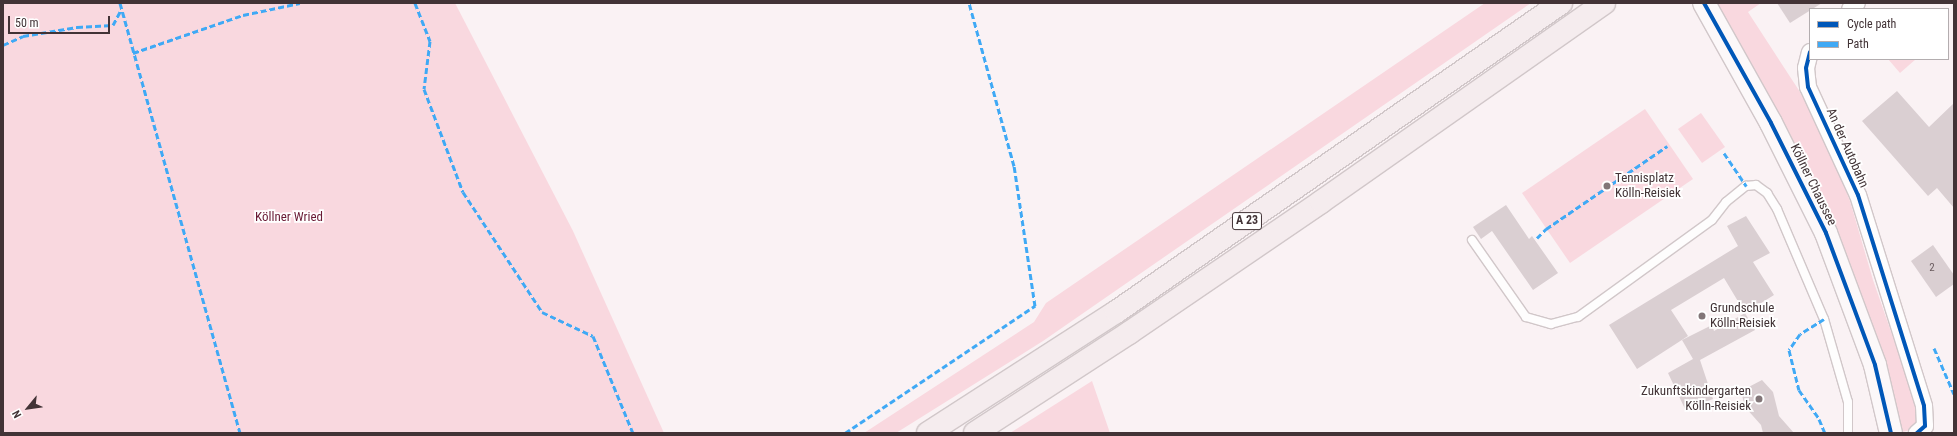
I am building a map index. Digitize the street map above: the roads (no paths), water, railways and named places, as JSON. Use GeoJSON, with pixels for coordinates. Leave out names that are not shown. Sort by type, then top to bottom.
{"type":"FeatureCollection","features":[{"type":"Feature","properties":{"kind":"highway","name":"A 23"},"geometry":{"type":"LineString","coordinates":[[928,433],[1116,312],[1561,3]]}},
{"type":"Feature","properties":{"kind":"highway","name":"A 23"},"geometry":{"type":"LineString","coordinates":[[975,433],[1129,333],[1321,202],[1604,3]]}},
{"type":"Feature","properties":{"kind":"street","name":"Köllner Chaussee"},"geometry":{"type":"LineString","coordinates":[[1704,3],[1771,123],[1826,233],[1875,365],[1891,433]]}},
{"type":"Feature","properties":{"kind":"street","name":"An der Autobahn"},"geometry":{"type":"LineString","coordinates":[[1809,56],[1806,68],[1808,87],[1858,195],[1924,406],[1925,426],[1917,433]]}},
{"type":"Feature","properties":{"kind":"lane"},"geometry":{"type":"LineString","coordinates":[[1472,240],[1526,317],[1551,324],[1578,317],[1712,220],[1726,202],[1746,186],[1756,185],[1767,193],[1776,209],[1824,320],[1848,402],[1848,433]]}},
{"type":"Feature","properties":{"kind":"place","name":"Tennisplatz Kölln-Reisiek"},"geometry":{"type":"Point","coordinates":[1607,186]}},
{"type":"Feature","properties":{"kind":"place","name":"Grundschule Kölln-Reisiek"},"geometry":{"type":"Point","coordinates":[1702,316]}},
{"type":"Feature","properties":{"kind":"place","name":"Zukunftskindergarten Kölln-Reisiek"},"geometry":{"type":"Point","coordinates":[1759,399]}},
{"type":"Feature","properties":{"kind":"park label","name":"Köllner Wried"},"geometry":{"type":"Point","coordinates":[289,217]}}]}
